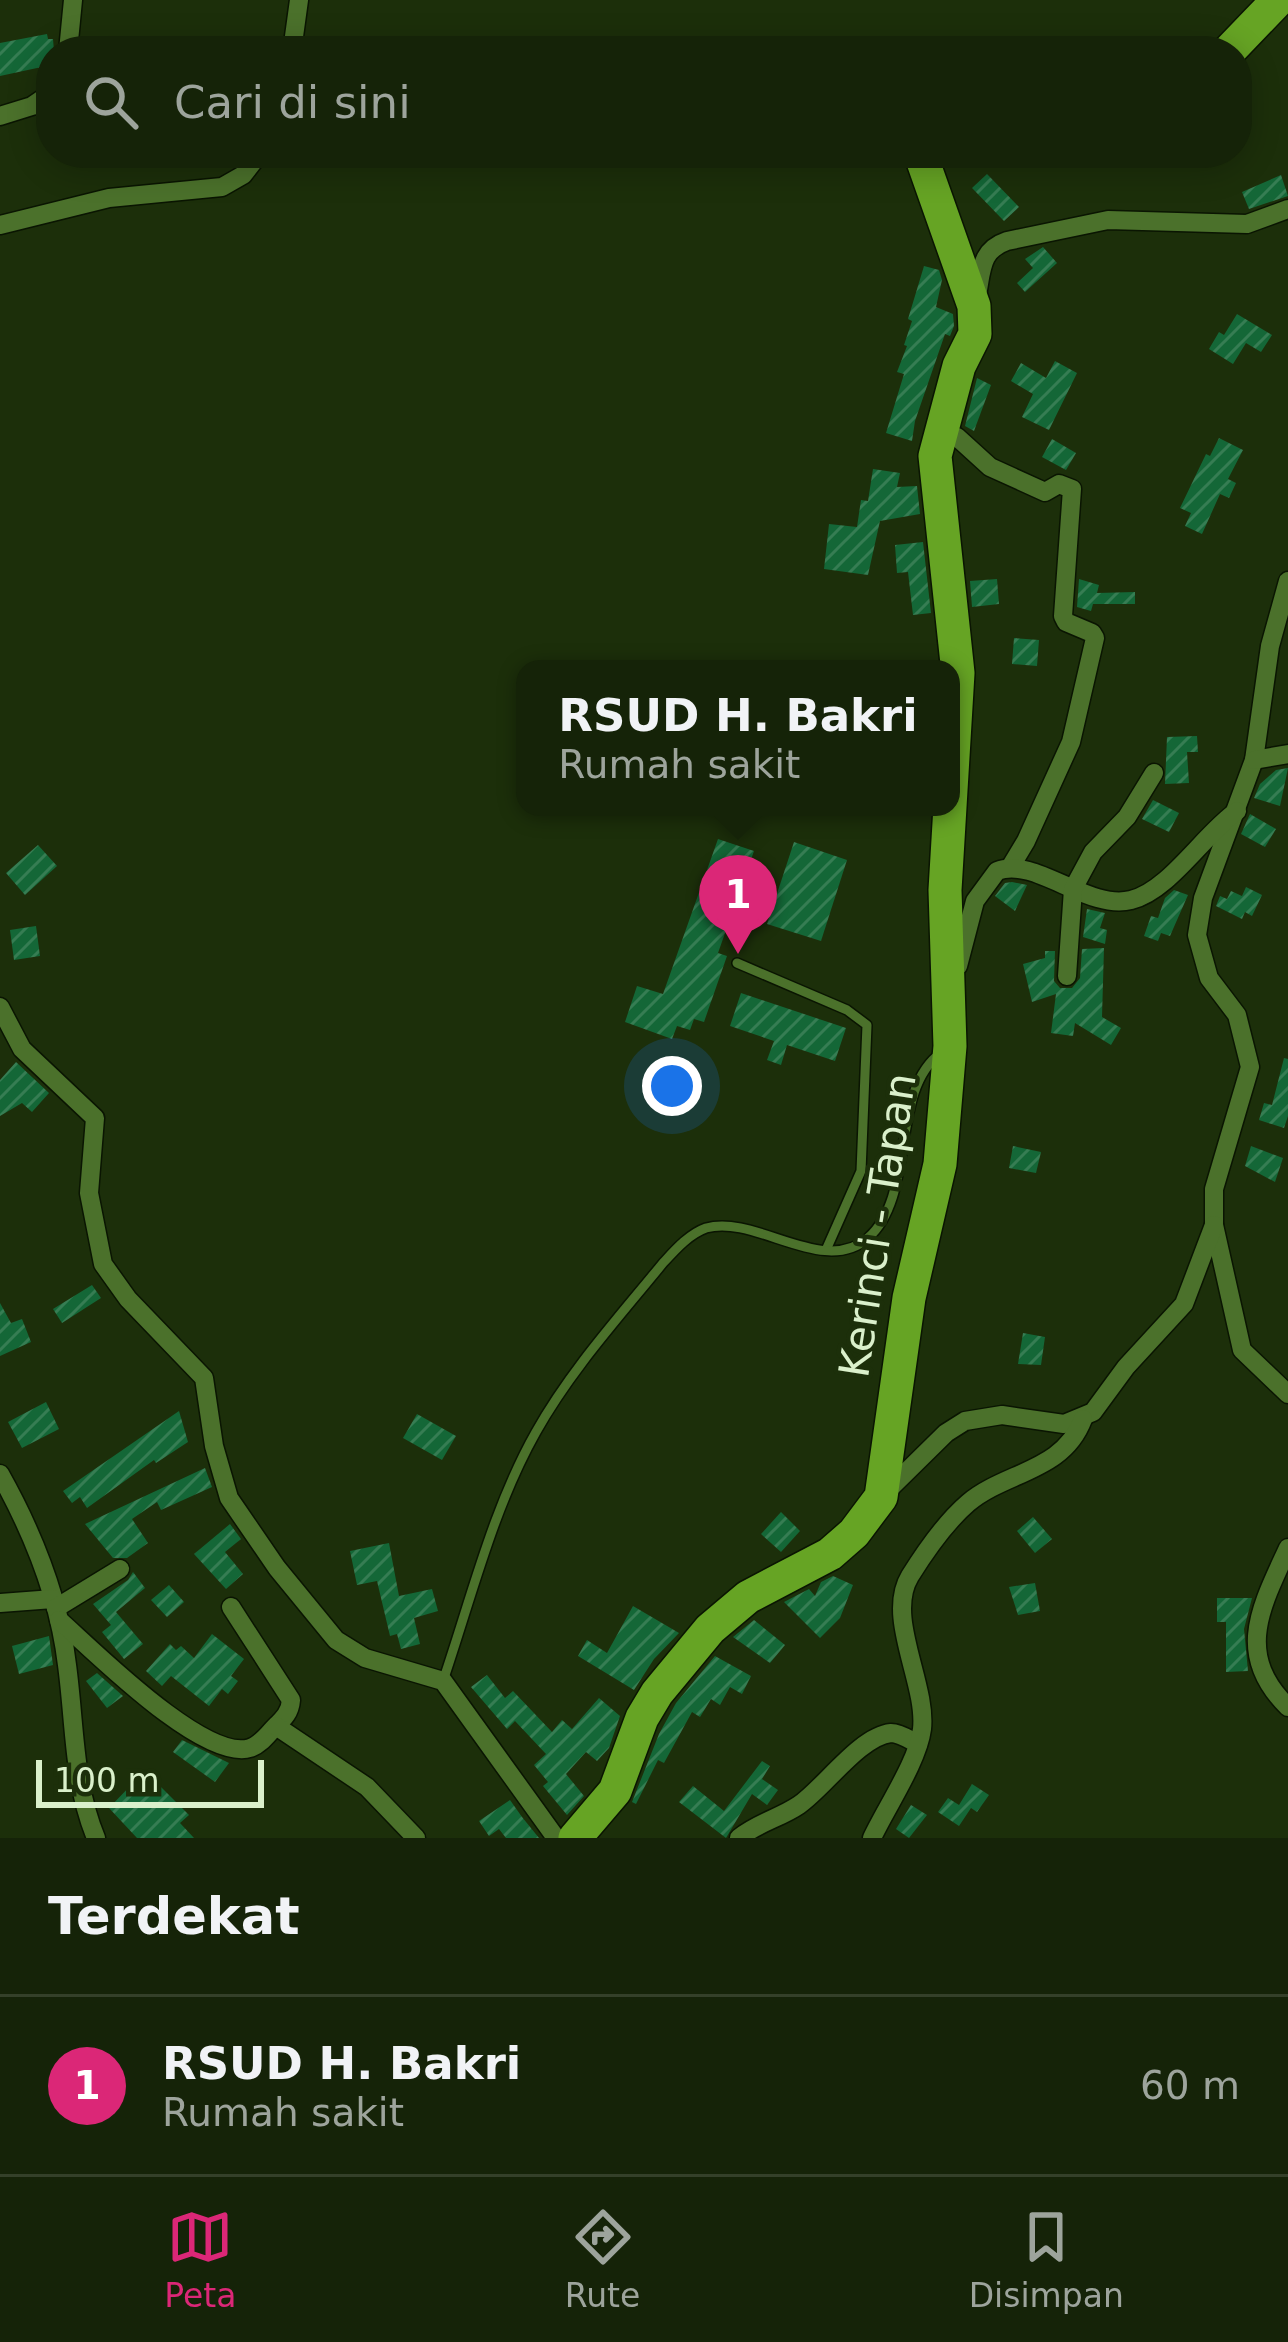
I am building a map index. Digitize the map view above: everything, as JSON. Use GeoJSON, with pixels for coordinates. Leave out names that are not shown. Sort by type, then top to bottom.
{"type":"FeatureCollection","features":[{"type":"Feature","properties":{"kind":"highway"},"geometry":{"type":"LineString","coordinates":[[1243,36],[1278,0]]}},
{"type":"Feature","properties":{"kind":"highway"},"geometry":{"type":"LineString","coordinates":[[925,168],[974,306]]}},
{"type":"Feature","properties":{"kind":"highway","name":"Kerinci - Tapan"},"geometry":{"type":"LineString","coordinates":[[954,660],[934,457],[959,366],[975,334],[974,306]]}},
{"type":"Feature","properties":{"kind":"highway","name":"Kerinci - Tapan"},"geometry":{"type":"LineString","coordinates":[[881,1497],[909,1298],[940,1163],[950,1046],[945,890],[951,816]]}},
{"type":"Feature","properties":{"kind":"highway"},"geometry":{"type":"LineString","coordinates":[[575,1838],[615,1791],[642,1718],[657,1693],[710,1629],[748,1597],[830,1554],[854,1533],[881,1497]]}},
{"type":"Feature","properties":{"kind":"street"},"geometry":{"type":"LineString","coordinates":[[69,36],[73,0]]}},
{"type":"Feature","properties":{"kind":"street"},"geometry":{"type":"LineString","coordinates":[[294,36],[299,0]]}},
{"type":"Feature","properties":{"kind":"street"},"geometry":{"type":"LineString","coordinates":[[0,116],[36,103]]}},
{"type":"Feature","properties":{"kind":"street"},"geometry":{"type":"LineString","coordinates":[[0,225],[109,198],[223,187],[248,168]]}},
{"type":"Feature","properties":{"kind":"street"},"geometry":{"type":"LineString","coordinates":[[974,306],[979,268],[993,246],[1007,241],[1108,220],[1247,224],[1288,209]]}},
{"type":"Feature","properties":{"kind":"street"},"geometry":{"type":"LineString","coordinates":[[938,435],[957,436],[990,467],[1045,492],[1059,484],[1072,489],[1063,616],[1095,638],[1071,742],[1027,841],[1011,866],[997,871],[975,901],[947,993]]}},
{"type":"Feature","properties":{"kind":"street"},"geometry":{"type":"LineString","coordinates":[[1288,581],[1270,646],[1254,760],[1203,898],[1198,924],[1209,978],[1237,1015],[1250,1066],[1214,1189],[1214,1225],[1242,1350],[1288,1394]]}},
{"type":"Feature","properties":{"kind":"street"},"geometry":{"type":"LineString","coordinates":[[1254,760],[1288,754]]}},
{"type":"Feature","properties":{"kind":"street"},"geometry":{"type":"LineString","coordinates":[[1066,976],[1069,888],[1093,852],[1127,817],[1154,773]]}},
{"type":"Feature","properties":{"kind":"street"},"geometry":{"type":"LineString","coordinates":[[1011,866],[1115,901],[1142,895],[1237,811]]}},
{"type":"Feature","properties":{"kind":"street"},"geometry":{"type":"LineString","coordinates":[[0,1006],[22,1048],[95,1118],[89,1193],[103,1264],[128,1299],[204,1378],[214,1446],[229,1498],[277,1568],[336,1640],[365,1658],[443,1682],[556,1838]]}},
{"type":"Feature","properties":{"kind":"street"},"geometry":{"type":"LineString","coordinates":[[872,1838],[918,1744],[922,1724],[902,1607],[909,1577],[969,1502],[1050,1461],[1075,1439],[1083,1419],[1184,1304],[1214,1225]]}},
{"type":"Feature","properties":{"kind":"street"},"geometry":{"type":"LineString","coordinates":[[881,1497],[946,1433],[965,1421],[1002,1415],[1064,1424],[1083,1419]]}},
{"type":"Feature","properties":{"kind":"street"},"geometry":{"type":"LineString","coordinates":[[0,1474],[29,1526],[56,1609],[80,1786],[96,1838]]}},
{"type":"Feature","properties":{"kind":"street"},"geometry":{"type":"LineString","coordinates":[[1288,1548],[1264,1599],[1256,1645],[1256,1661],[1264,1679],[1288,1707]]}},
{"type":"Feature","properties":{"kind":"street"},"geometry":{"type":"LineString","coordinates":[[56,1609],[120,1568]]}},
{"type":"Feature","properties":{"kind":"street"},"geometry":{"type":"LineString","coordinates":[[0,1603],[56,1609],[153,1703],[218,1745],[249,1748],[289,1713],[291,1700],[232,1607]]}},
{"type":"Feature","properties":{"kind":"street"},"geometry":{"type":"LineString","coordinates":[[276,1726],[367,1786],[416,1838]]}},
{"type":"Feature","properties":{"kind":"street"},"geometry":{"type":"LineString","coordinates":[[739,1838],[794,1809],[882,1736],[895,1733],[918,1744]]}},
{"type":"Feature","properties":{"kind":"lane"},"geometry":{"type":"LineString","coordinates":[[736,963],[847,1010],[867,1025],[861,1171],[826,1250]]}},
{"type":"Feature","properties":{"kind":"lane"},"geometry":{"type":"LineString","coordinates":[[443,1682],[505,1499],[534,1435],[557,1397],[663,1263],[705,1228],[727,1227],[826,1250],[851,1249],[865,1241],[888,1213],[920,1075],[950,1046]]}},
{"type":"Feature","properties":{"kind":"building"},"geometry":{"type":"Polygon","coordinates":[[[36,36],[36,68],[0,76],[0,43],[36,36]]]}},
{"type":"Feature","properties":{"kind":"building"},"geometry":{"type":"Polygon","coordinates":[[[987,174],[1019,207],[1004,221],[972,188],[987,174]]]}},
{"type":"Feature","properties":{"kind":"building"},"geometry":{"type":"Polygon","coordinates":[[[1281,175],[1288,196],[1249,209],[1242,192],[1281,175]]]}},
{"type":"Feature","properties":{"kind":"building"},"geometry":{"type":"Polygon","coordinates":[[[1043,247],[1057,263],[1025,292],[1017,283],[1033,268],[1025,259],[1043,247]]]}},
{"type":"Feature","properties":{"kind":"building"},"geometry":{"type":"Polygon","coordinates":[[[924,266],[939,270],[942,280],[936,307],[953,314],[954,326],[950,336],[945,334],[912,441],[886,433],[904,374],[897,372],[924,266]]]}},
{"type":"Feature","properties":{"kind":"building"},"geometry":{"type":"Polygon","coordinates":[[[1237,314],[1272,335],[1261,352],[1246,343],[1233,364],[1209,349],[1237,314]]]}},
{"type":"Feature","properties":{"kind":"building"},"geometry":{"type":"Polygon","coordinates":[[[1055,361],[1077,373],[1049,430],[1022,417],[1033,394],[1011,381],[1021,363],[1046,378],[1055,361]]]}},
{"type":"Feature","properties":{"kind":"building"},"geometry":{"type":"Polygon","coordinates":[[[977,378],[991,385],[974,431],[965,426],[977,378]]]}},
{"type":"Feature","properties":{"kind":"building"},"geometry":{"type":"Polygon","coordinates":[[[1219,438],[1243,450],[1228,479],[1236,483],[1229,498],[1220,494],[1202,534],[1185,526],[1191,513],[1180,508],[1219,438]]]}},
{"type":"Feature","properties":{"kind":"building"},"geometry":{"type":"Polygon","coordinates":[[[1052,439],[1076,453],[1066,470],[1042,457],[1052,439]]]}},
{"type":"Feature","properties":{"kind":"building"},"geometry":{"type":"Polygon","coordinates":[[[873,469],[900,473],[897,487],[917,486],[920,514],[880,521],[868,575],[824,569],[829,524],[857,527],[861,500],[868,501],[873,469]]]}},
{"type":"Feature","properties":{"kind":"building"},"geometry":{"type":"Polygon","coordinates":[[[923,542],[931,613],[913,615],[908,572],[897,573],[895,545],[923,542]]]}},
{"type":"Feature","properties":{"kind":"building"},"geometry":{"type":"Polygon","coordinates":[[[997,579],[999,604],[972,607],[970,581],[997,579]]]}},
{"type":"Feature","properties":{"kind":"building"},"geometry":{"type":"Polygon","coordinates":[[[1079,579],[1099,585],[1097,593],[1135,592],[1135,604],[1093,604],[1091,611],[1077,607],[1079,579]]]}},
{"type":"Feature","properties":{"kind":"building"},"geometry":{"type":"Polygon","coordinates":[[[1014,638],[1039,640],[1037,666],[1012,664],[1014,638]]]}},
{"type":"Feature","properties":{"kind":"building"},"geometry":{"type":"Polygon","coordinates":[[[1197,736],[1198,752],[1187,752],[1189,783],[1165,784],[1167,737],[1197,736]]]}},
{"type":"Feature","properties":{"kind":"building"},"geometry":{"type":"Polygon","coordinates":[[[1288,768],[1280,806],[1254,798],[1260,784],[1276,770],[1288,768]]]}},
{"type":"Feature","properties":{"kind":"building"},"geometry":{"type":"Polygon","coordinates":[[[1153,800],[1179,813],[1169,832],[1142,819],[1153,800]]]}},
{"type":"Feature","properties":{"kind":"building"},"geometry":{"type":"Polygon","coordinates":[[[1250,814],[1276,829],[1265,847],[1241,834],[1250,814]]]}},
{"type":"Feature","properties":{"kind":"building"},"geometry":{"type":"Polygon","coordinates":[[[718,839],[754,851],[718,953],[727,956],[704,1022],[694,1019],[690,1030],[677,1026],[672,1039],[625,1022],[637,986],[663,994],[718,839]]]}},
{"type":"Feature","properties":{"kind":"building"},"geometry":{"type":"Polygon","coordinates":[[[794,842],[847,860],[821,941],[767,924],[794,842]]]}},
{"type":"Feature","properties":{"kind":"building"},"geometry":{"type":"Polygon","coordinates":[[[38,845],[57,866],[25,895],[6,873],[38,845]]]}},
{"type":"Feature","properties":{"kind":"building"},"geometry":{"type":"Polygon","coordinates":[[[1005,883],[1027,885],[1015,911],[995,896],[1005,883]]]}},
{"type":"Feature","properties":{"kind":"building"},"geometry":{"type":"Polygon","coordinates":[[[1246,887],[1262,895],[1252,916],[1245,912],[1242,919],[1216,906],[1220,896],[1227,899],[1231,891],[1242,896],[1246,887]]]}},
{"type":"Feature","properties":{"kind":"building"},"geometry":{"type":"Polygon","coordinates":[[[1174,890],[1188,895],[1170,936],[1161,933],[1158,941],[1144,936],[1151,916],[1158,918],[1165,898],[1174,890]]]}},
{"type":"Feature","properties":{"kind":"building"},"geometry":{"type":"Polygon","coordinates":[[[1087,909],[1105,913],[1100,928],[1107,930],[1105,944],[1083,937],[1087,909]]]}},
{"type":"Feature","properties":{"kind":"building"},"geometry":{"type":"Polygon","coordinates":[[[36,926],[40,956],[14,960],[10,930],[36,926]]]}},
{"type":"Feature","properties":{"kind":"building"},"geometry":{"type":"Polygon","coordinates":[[[1104,948],[1102,1017],[1121,1028],[1111,1045],[1075,1023],[1073,1036],[1051,1033],[1056,994],[1032,1002],[1023,964],[1045,958],[1045,951],[1055,951],[1054,981],[1060,988],[1072,988],[1080,978],[1082,949],[1104,948]]]}},
{"type":"Feature","properties":{"kind":"building"},"geometry":{"type":"Polygon","coordinates":[[[741,993],[846,1028],[835,1061],[787,1045],[781,1065],[767,1060],[774,1041],[730,1026],[741,993]]]}},
{"type":"Feature","properties":{"kind":"building"},"geometry":{"type":"Polygon","coordinates":[[[1284,1058],[1288,1059],[1288,1116],[1284,1128],[1259,1120],[1264,1103],[1272,1105],[1284,1058]]]}},
{"type":"Feature","properties":{"kind":"building"},"geometry":{"type":"Polygon","coordinates":[[[16,1062],[49,1093],[32,1112],[22,1103],[0,1116],[0,1080],[16,1062]]]}},
{"type":"Feature","properties":{"kind":"building"},"geometry":{"type":"Polygon","coordinates":[[[1013,1146],[1041,1152],[1036,1173],[1009,1168],[1013,1146]]]}},
{"type":"Feature","properties":{"kind":"building"},"geometry":{"type":"Polygon","coordinates":[[[1251,1146],[1283,1158],[1275,1182],[1245,1166],[1251,1146]]]}},
{"type":"Feature","properties":{"kind":"building"},"geometry":{"type":"Polygon","coordinates":[[[92,1285],[101,1298],[62,1323],[53,1309],[92,1285]]]}},
{"type":"Feature","properties":{"kind":"building"},"geometry":{"type":"Polygon","coordinates":[[[0,1303],[11,1323],[22,1319],[31,1342],[0,1356],[0,1303]]]}},
{"type":"Feature","properties":{"kind":"building"},"geometry":{"type":"Polygon","coordinates":[[[1023,1333],[1045,1337],[1041,1365],[1018,1364],[1023,1333]]]}},
{"type":"Feature","properties":{"kind":"building"},"geometry":{"type":"Polygon","coordinates":[[[46,1402],[59,1429],[22,1448],[8,1422],[46,1402]]]}},
{"type":"Feature","properties":{"kind":"building"},"geometry":{"type":"Polygon","coordinates":[[[179,1411],[188,1442],[87,1508],[80,1497],[72,1503],[63,1491],[179,1411]]]}},
{"type":"Feature","properties":{"kind":"building"},"geometry":{"type":"Polygon","coordinates":[[[417,1414],[456,1436],[442,1460],[403,1438],[417,1414]]]}},
{"type":"Feature","properties":{"kind":"building"},"geometry":{"type":"Polygon","coordinates":[[[205,1468],[212,1487],[161,1510],[157,1502],[132,1519],[148,1543],[127,1558],[113,1558],[85,1524],[205,1468]]]}},
{"type":"Feature","properties":{"kind":"building"},"geometry":{"type":"Polygon","coordinates":[[[781,1512],[800,1531],[781,1552],[761,1534],[781,1512]]]}},
{"type":"Feature","properties":{"kind":"building"},"geometry":{"type":"Polygon","coordinates":[[[1033,1517],[1052,1539],[1035,1553],[1017,1531],[1033,1517]]]}},
{"type":"Feature","properties":{"kind":"building"},"geometry":{"type":"Polygon","coordinates":[[[230,1524],[241,1539],[225,1552],[243,1574],[226,1589],[194,1554],[230,1524]]]}},
{"type":"Feature","properties":{"kind":"building"},"geometry":{"type":"Polygon","coordinates":[[[389,1543],[399,1596],[432,1589],[438,1611],[414,1618],[420,1644],[401,1649],[397,1634],[390,1636],[377,1581],[357,1585],[350,1551],[389,1543]]]}},
{"type":"Feature","properties":{"kind":"building"},"geometry":{"type":"Polygon","coordinates":[[[133,1572],[145,1588],[116,1612],[143,1644],[124,1659],[102,1632],[111,1625],[93,1604],[133,1572]]]}},
{"type":"Feature","properties":{"kind":"building"},"geometry":{"type":"Polygon","coordinates":[[[833,1576],[853,1585],[840,1618],[820,1638],[784,1602],[809,1589],[815,1596],[821,1582],[833,1576]]]}},
{"type":"Feature","properties":{"kind":"building"},"geometry":{"type":"Polygon","coordinates":[[[1035,1583],[1040,1611],[1018,1615],[1009,1587],[1035,1583]]]}},
{"type":"Feature","properties":{"kind":"building"},"geometry":{"type":"Polygon","coordinates":[[[169,1585],[184,1602],[167,1617],[151,1600],[169,1585]]]}},
{"type":"Feature","properties":{"kind":"building"},"geometry":{"type":"Polygon","coordinates":[[[1217,1598],[1252,1598],[1244,1629],[1248,1671],[1226,1672],[1226,1622],[1217,1622],[1217,1598]]]}},
{"type":"Feature","properties":{"kind":"building"},"geometry":{"type":"Polygon","coordinates":[[[633,1606],[679,1633],[634,1690],[578,1656],[587,1640],[607,1653],[633,1606]]]}},
{"type":"Feature","properties":{"kind":"building"},"geometry":{"type":"Polygon","coordinates":[[[754,1620],[785,1645],[770,1663],[733,1637],[754,1620]]]}},
{"type":"Feature","properties":{"kind":"building"},"geometry":{"type":"Polygon","coordinates":[[[212,1634],[244,1659],[231,1676],[238,1681],[228,1694],[222,1689],[209,1706],[171,1676],[162,1686],[146,1671],[170,1644],[176,1650],[181,1646],[194,1658],[212,1634]]]}},
{"type":"Feature","properties":{"kind":"building"},"geometry":{"type":"Polygon","coordinates":[[[49,1636],[53,1665],[19,1674],[12,1646],[49,1636]]]}},
{"type":"Feature","properties":{"kind":"building"},"geometry":{"type":"Polygon","coordinates":[[[715,1656],[751,1676],[742,1694],[730,1687],[720,1705],[711,1699],[700,1717],[692,1712],[664,1763],[658,1760],[636,1804],[632,1802],[676,1703],[715,1656]]]}},
{"type":"Feature","properties":{"kind":"building"},"geometry":{"type":"Polygon","coordinates":[[[97,1673],[123,1696],[107,1708],[86,1681],[97,1673]]]}},
{"type":"Feature","properties":{"kind":"building"},"geometry":{"type":"Polygon","coordinates":[[[487,1675],[505,1698],[513,1691],[552,1732],[562,1720],[572,1729],[599,1698],[620,1716],[609,1748],[597,1761],[586,1752],[566,1774],[584,1796],[567,1815],[543,1786],[548,1782],[534,1765],[546,1754],[515,1721],[507,1729],[471,1687],[487,1675]]]}},
{"type":"Feature","properties":{"kind":"building"},"geometry":{"type":"Polygon","coordinates":[[[182,1740],[229,1763],[215,1782],[173,1752],[182,1740]]]}},
{"type":"Feature","properties":{"kind":"building"},"geometry":{"type":"Polygon","coordinates":[[[762,1761],[770,1766],[762,1779],[778,1790],[767,1805],[752,1794],[726,1838],[679,1802],[693,1786],[724,1811],[762,1761]]]}},
{"type":"Feature","properties":{"kind":"building"},"geometry":{"type":"Polygon","coordinates":[[[135,1781],[151,1796],[161,1787],[189,1815],[180,1823],[194,1838],[137,1838],[109,1808],[135,1781]]]}},
{"type":"Feature","properties":{"kind":"building"},"geometry":{"type":"Polygon","coordinates":[[[972,1784],[989,1795],[977,1812],[971,1808],[959,1826],[938,1812],[948,1798],[959,1805],[972,1784]]]}},
{"type":"Feature","properties":{"kind":"building"},"geometry":{"type":"Polygon","coordinates":[[[510,1800],[539,1838],[506,1838],[499,1829],[489,1836],[479,1821],[510,1800]]]}},
{"type":"Feature","properties":{"kind":"building"},"geometry":{"type":"Polygon","coordinates":[[[911,1805],[927,1815],[909,1838],[896,1829],[911,1805]]]}},
{"type":"Feature","properties":{"kind":"place","name":"RSUD H. Bakri"},"geometry":{"type":"Point","coordinates":[738,954]}}]}
